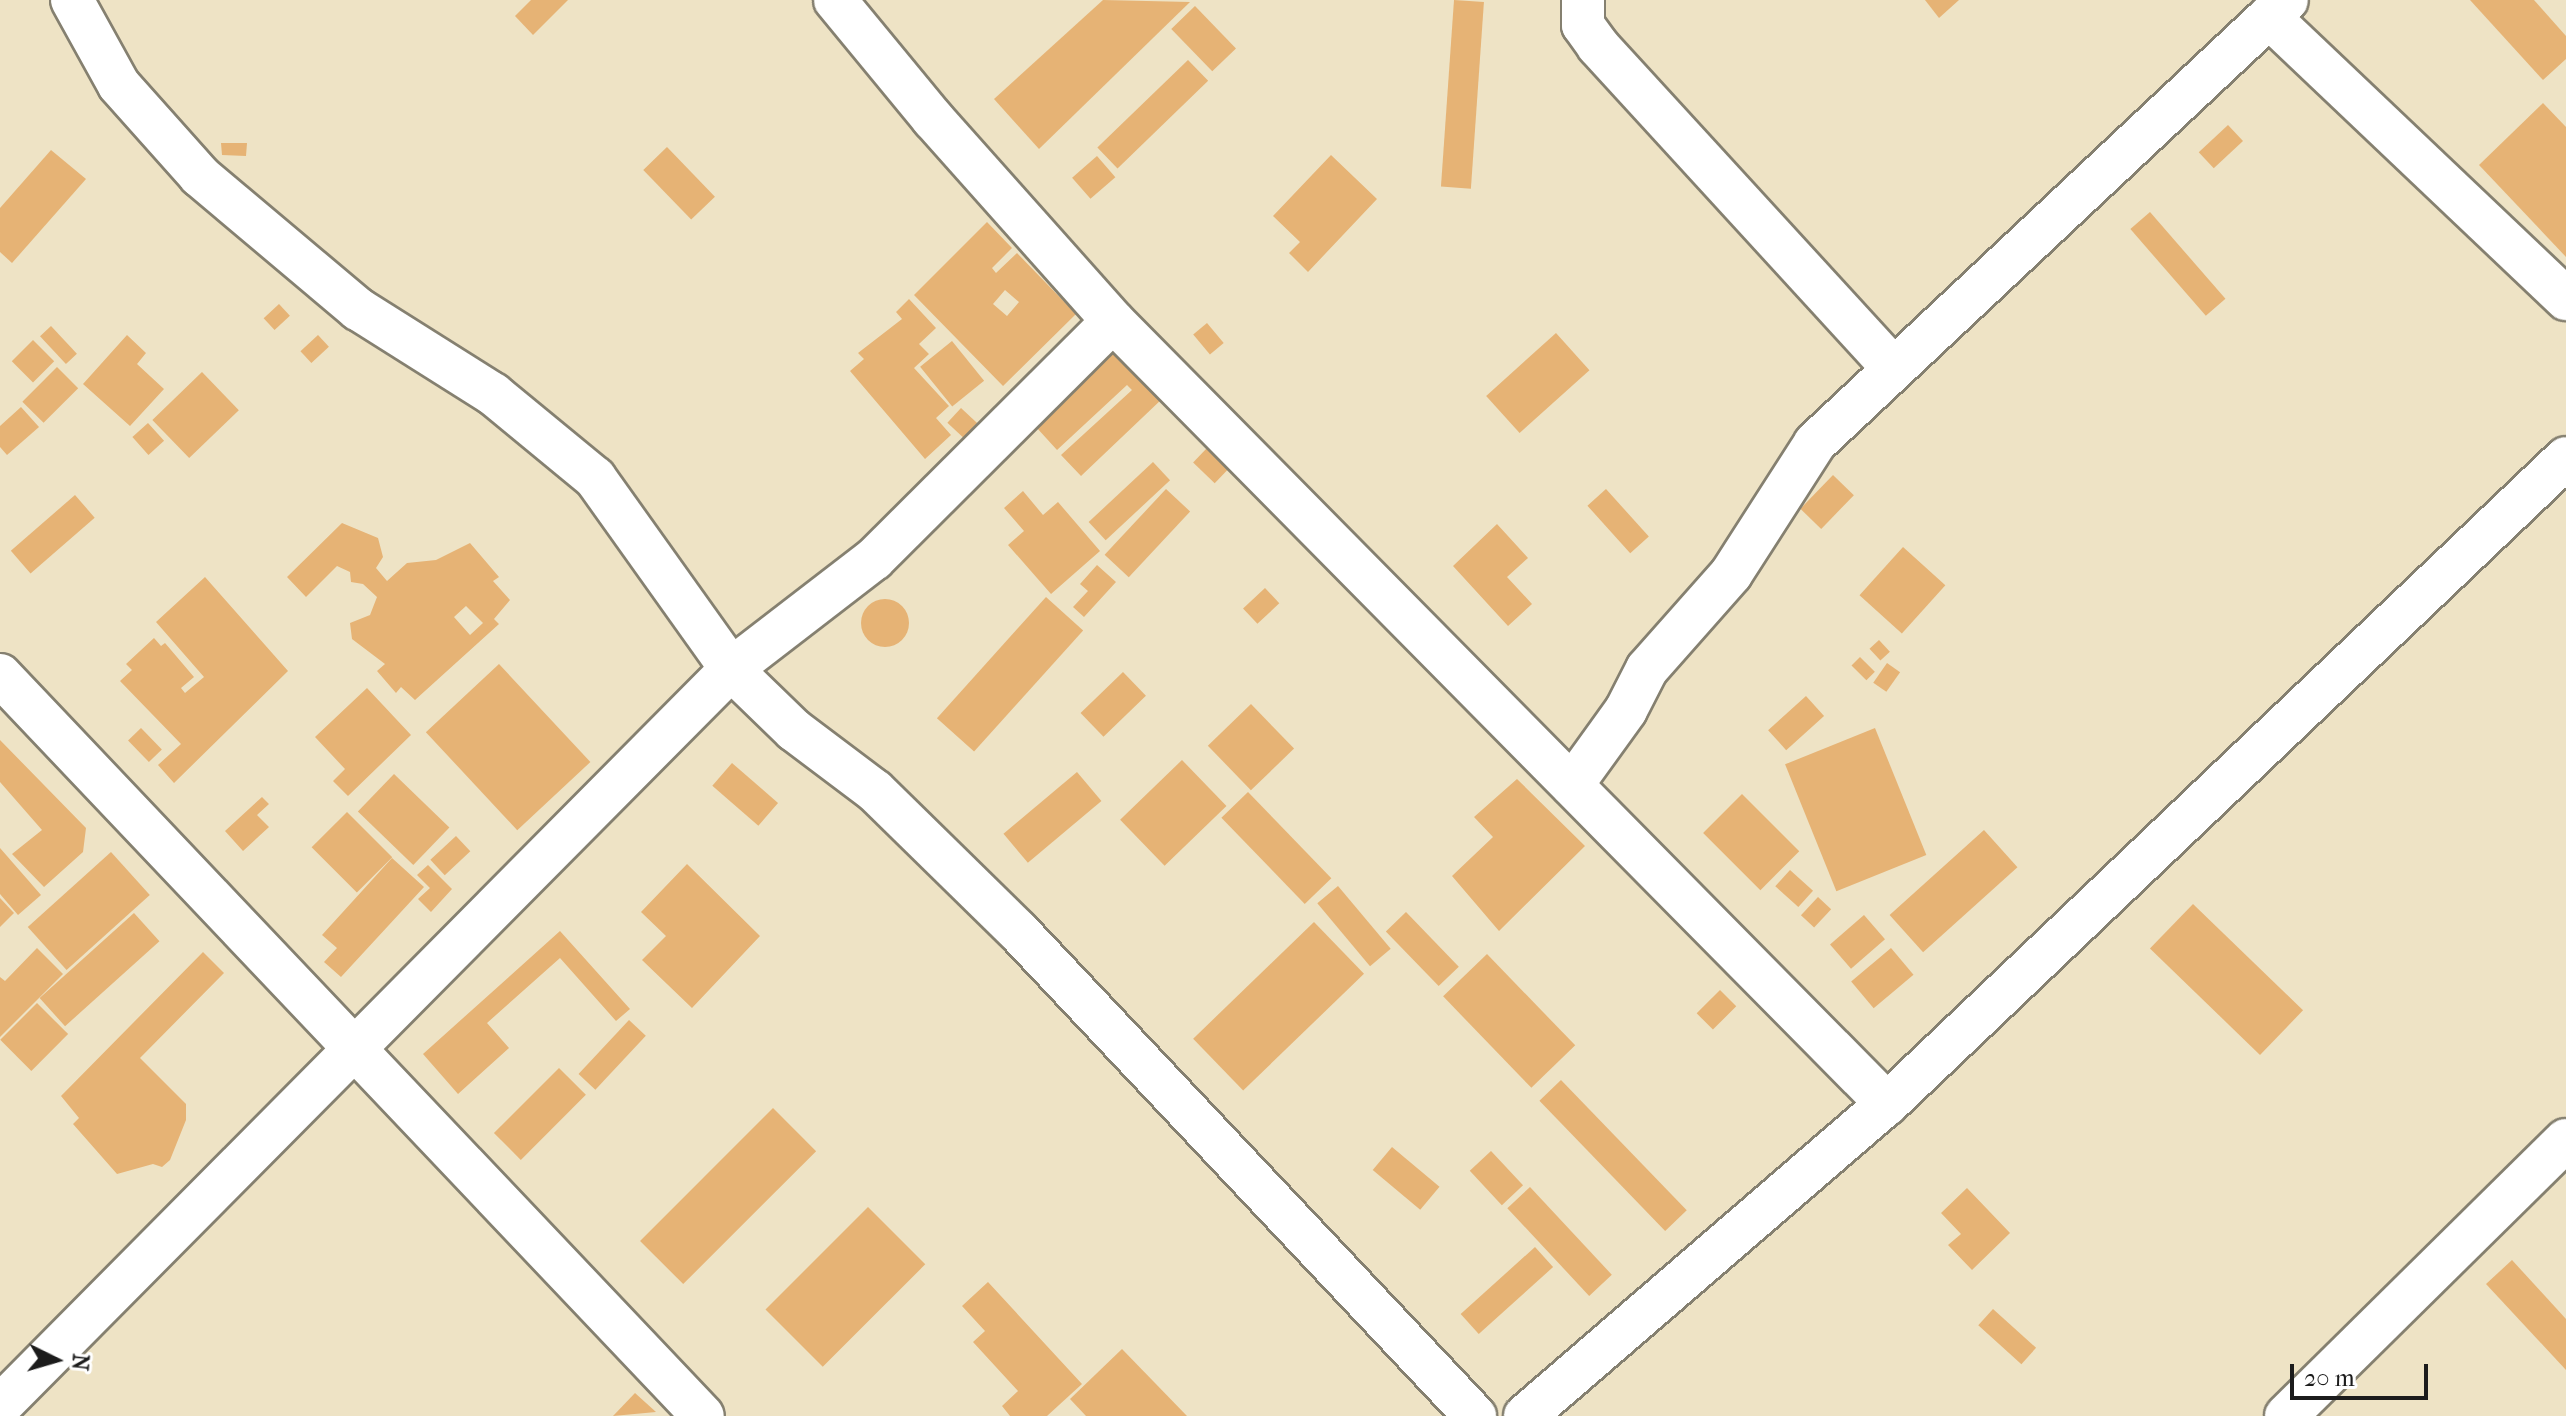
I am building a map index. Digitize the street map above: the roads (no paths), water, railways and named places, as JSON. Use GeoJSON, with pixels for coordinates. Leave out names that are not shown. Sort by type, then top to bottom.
{"type":"FeatureCollection","features":[{"type":"Feature","properties":{"kind":"street"},"geometry":{"type":"LineString","coordinates":[[72,0],[119,85],[200,176],[358,309],[493,394],[595,478],[731,669],[794,730],[875,791],[1017,930],[1475,1416]]}},
{"type":"Feature","properties":{"kind":"street"},"geometry":{"type":"LineString","coordinates":[[835,0],[933,119],[1113,321],[1887,1104]]}},
{"type":"Feature","properties":{"kind":"street"},"geometry":{"type":"LineString","coordinates":[[1583,0],[1583,25],[1598,46],[1892,367]]}},
{"type":"Feature","properties":{"kind":"street"},"geometry":{"type":"LineString","coordinates":[[1572,785],[1626,710],[1647,669],[1731,574],[1815,443],[1892,367],[2278,8],[2566,299]]}},
{"type":"Feature","properties":{"kind":"street"},"geometry":{"type":"LineString","coordinates":[[0,1406],[731,669],[874,559],[1113,321]]}},
{"type":"Feature","properties":{"kind":"street"},"geometry":{"type":"LineString","coordinates":[[1525,1416],[1887,1104],[2566,458]]}},
{"type":"Feature","properties":{"kind":"street"},"geometry":{"type":"LineString","coordinates":[[0,675],[703,1416]]}},
{"type":"Feature","properties":{"kind":"street"},"geometry":{"type":"LineString","coordinates":[[2286,1416],[2566,1140]]}}]}
